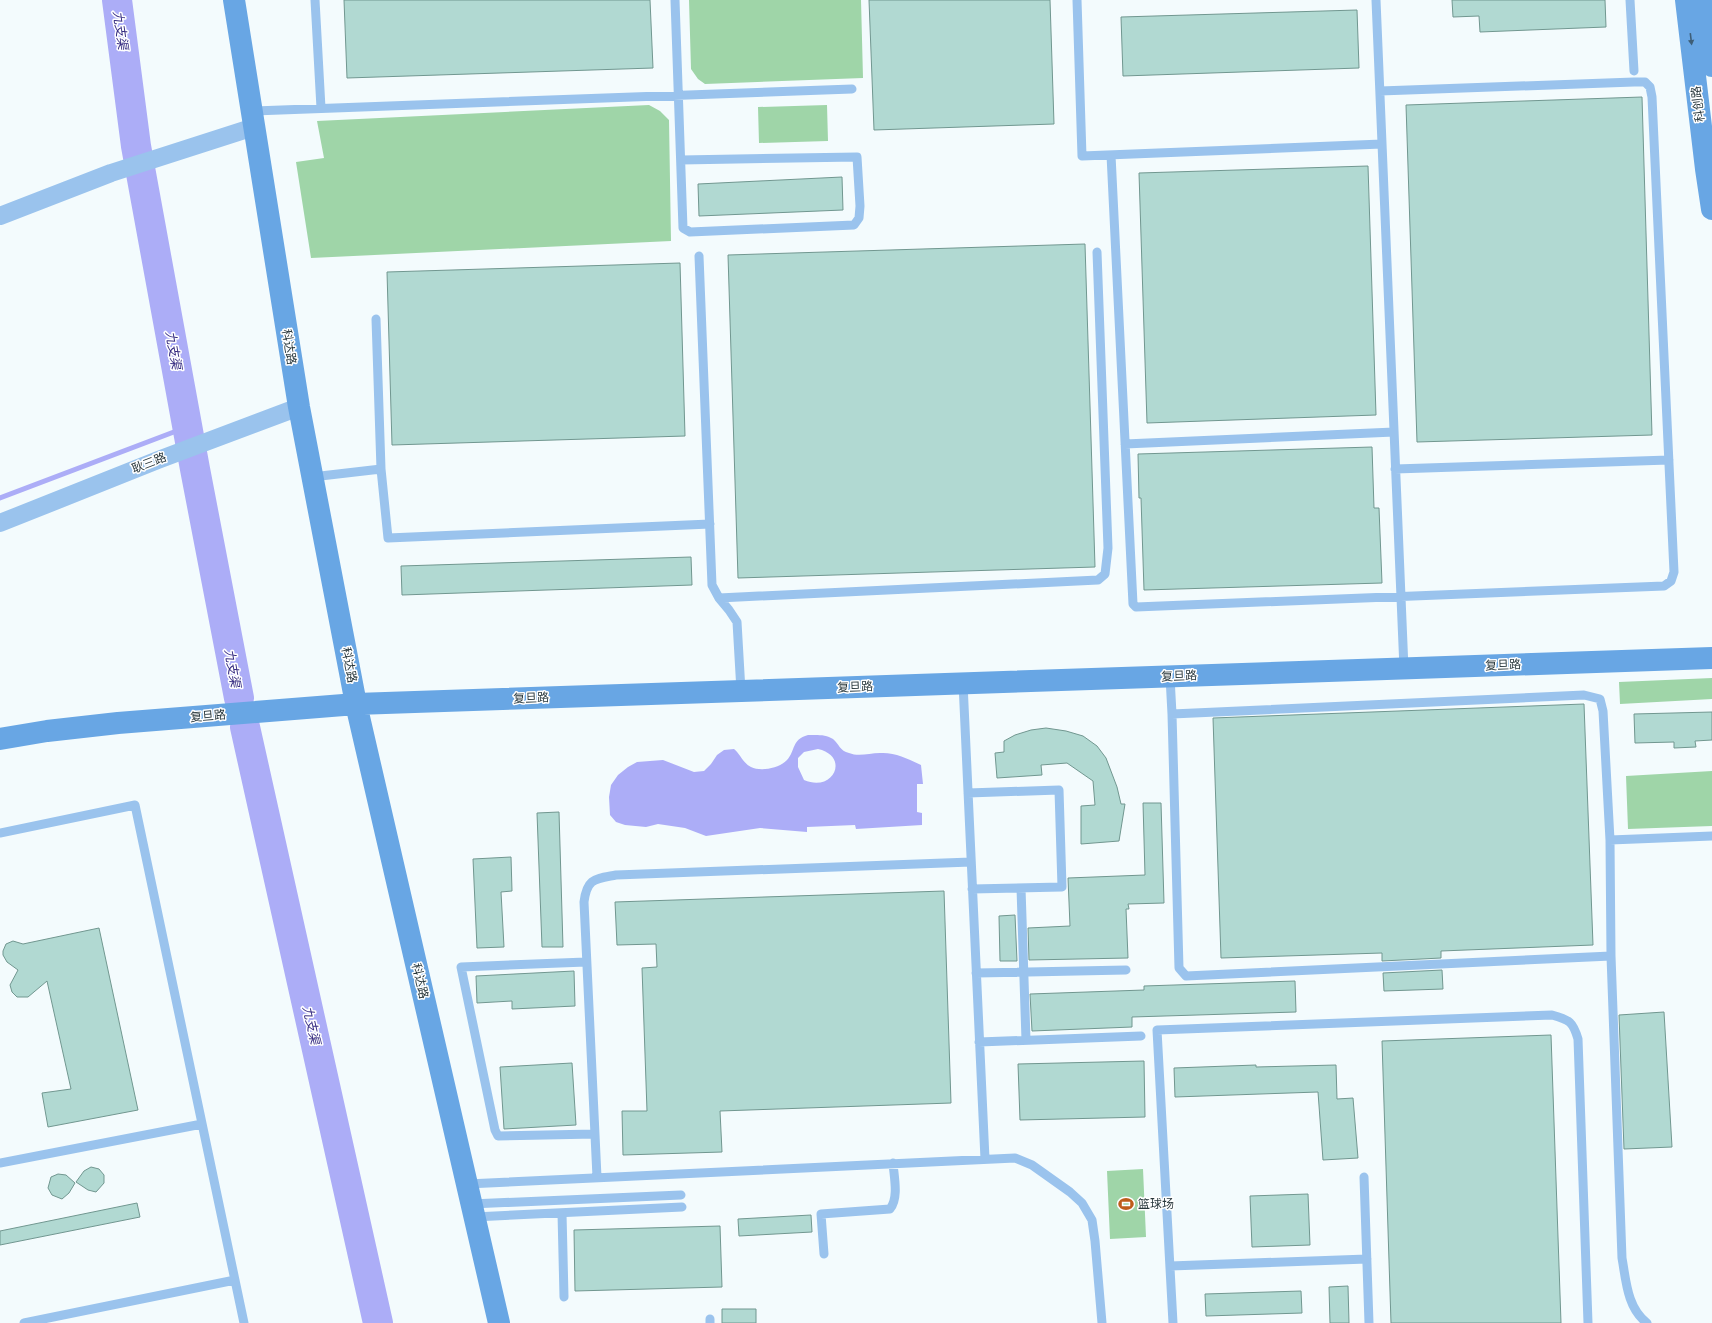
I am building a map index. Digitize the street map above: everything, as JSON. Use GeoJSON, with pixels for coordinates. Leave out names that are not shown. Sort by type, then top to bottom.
{"type":"FeatureCollection","features":[{"type":"Feature","properties":{"kind":"street","name":"科达路"},"geometry":{"type":"LineString","coordinates":[[234,0],[299,407],[356,704],[499,1323]]}},
{"type":"Feature","properties":{"kind":"street","name":"科创路"},"geometry":{"type":"LineString","coordinates":[[1686,0],[1712,209]]}},
{"type":"Feature","properties":{"kind":"street"},"geometry":{"type":"LineString","coordinates":[[1704,0],[1712,58]]}},
{"type":"Feature","properties":{"kind":"street"},"geometry":{"type":"LineString","coordinates":[[0,216],[111,173],[211,141],[253,119]]}},
{"type":"Feature","properties":{"kind":"street","name":"耿三路"},"geometry":{"type":"LineString","coordinates":[[0,523],[158,460],[299,407]]}},
{"type":"Feature","properties":{"kind":"street","name":"复旦路"},"geometry":{"type":"LineString","coordinates":[[0,739],[47,731],[111,724],[356,704],[1712,658]]}},
{"type":"Feature","properties":{"kind":"lane"},"geometry":{"type":"LineString","coordinates":[[315,0],[322,108]]}},
{"type":"Feature","properties":{"kind":"lane"},"geometry":{"type":"LineString","coordinates":[[675,0],[683,228],[690,232],[854,225],[859,218],[858,157],[681,160]]}},
{"type":"Feature","properties":{"kind":"lane"},"geometry":{"type":"LineString","coordinates":[[1077,0],[1082,156],[1382,144]]}},
{"type":"Feature","properties":{"kind":"lane"},"geometry":{"type":"LineString","coordinates":[[1376,0],[1404,669]]}},
{"type":"Feature","properties":{"kind":"lane"},"geometry":{"type":"LineString","coordinates":[[1630,0],[1634,71]]}},
{"type":"Feature","properties":{"kind":"lane"},"geometry":{"type":"LineString","coordinates":[[1111,155],[1133,604],[1136,607],[1401,598],[1664,586],[1671,581],[1674,572],[1652,97],[1650,87],[1645,82],[1634,82],[1380,92]]}},
{"type":"Feature","properties":{"kind":"lane"},"geometry":{"type":"LineString","coordinates":[[253,119],[322,108],[852,89]]}},
{"type":"Feature","properties":{"kind":"lane"},"geometry":{"type":"LineString","coordinates":[[719,598],[1098,580],[1105,574],[1108,548],[1097,252]]}},
{"type":"Feature","properties":{"kind":"lane"},"geometry":{"type":"LineString","coordinates":[[700,256],[712,585],[719,598],[729,610],[736,622],[741,691]]}},
{"type":"Feature","properties":{"kind":"lane"},"geometry":{"type":"LineString","coordinates":[[376,319],[381,469],[388,538],[710,524]]}},
{"type":"Feature","properties":{"kind":"lane"},"geometry":{"type":"LineString","coordinates":[[1125,444],[1394,432]]}},
{"type":"Feature","properties":{"kind":"lane"},"geometry":{"type":"LineString","coordinates":[[1396,469],[1669,460]]}},
{"type":"Feature","properties":{"kind":"lane"},"geometry":{"type":"LineString","coordinates":[[312,476],[381,469]]}},
{"type":"Feature","properties":{"kind":"lane"},"geometry":{"type":"LineString","coordinates":[[1170,677],[1179,968],[1186,976],[1611,956]]}},
{"type":"Feature","properties":{"kind":"lane"},"geometry":{"type":"LineString","coordinates":[[963,684],[984,1159]]}},
{"type":"Feature","properties":{"kind":"lane"},"geometry":{"type":"LineString","coordinates":[[1172,714],[1584,695],[1600,699],[1603,711],[1610,840],[1611,956],[1622,1258],[1632,1304],[1638,1315],[1647,1323]]}},
{"type":"Feature","properties":{"kind":"lane"},"geometry":{"type":"LineString","coordinates":[[968,793],[1059,790],[1062,887],[972,889]]}},
{"type":"Feature","properties":{"kind":"lane"},"geometry":{"type":"LineString","coordinates":[[0,833],[135,805],[244,1323]]}},
{"type":"Feature","properties":{"kind":"lane"},"geometry":{"type":"LineString","coordinates":[[1610,840],[1712,836]]}},
{"type":"Feature","properties":{"kind":"lane"},"geometry":{"type":"LineString","coordinates":[[597,1177],[584,902],[585,890],[594,880],[616,875],[971,862]]}},
{"type":"Feature","properties":{"kind":"lane"},"geometry":{"type":"LineString","coordinates":[[1021,888],[1026,1040]]}},
{"type":"Feature","properties":{"kind":"lane"},"geometry":{"type":"LineString","coordinates":[[586,962],[461,967],[495,1130],[498,1136],[595,1134]]}},
{"type":"Feature","properties":{"kind":"lane"},"geometry":{"type":"LineString","coordinates":[[976,973],[1126,970]]}},
{"type":"Feature","properties":{"kind":"lane"},"geometry":{"type":"LineString","coordinates":[[1173,1323],[1157,1030],[1552,1015],[1566,1019],[1574,1026],[1578,1039],[1588,1323]]}},
{"type":"Feature","properties":{"kind":"lane"},"geometry":{"type":"LineString","coordinates":[[979,1042],[1141,1036]]}},
{"type":"Feature","properties":{"kind":"lane"},"geometry":{"type":"LineString","coordinates":[[0,1163],[202,1124]]}},
{"type":"Feature","properties":{"kind":"lane"},"geometry":{"type":"LineString","coordinates":[[471,1201],[597,1177],[1015,1158],[1032,1164],[1070,1192],[1082,1203],[1092,1220],[1102,1323]]}},
{"type":"Feature","properties":{"kind":"lane"},"geometry":{"type":"LineString","coordinates":[[824,1254],[821,1214],[890,1209],[893,1205],[894,1198],[893,1163]]}},
{"type":"Feature","properties":{"kind":"lane"},"geometry":{"type":"LineString","coordinates":[[1364,1177],[1369,1323]]}},
{"type":"Feature","properties":{"kind":"lane"},"geometry":{"type":"LineString","coordinates":[[471,1201],[681,1195]]}},
{"type":"Feature","properties":{"kind":"lane"},"geometry":{"type":"LineString","coordinates":[[471,1201],[562,1212],[682,1207]]}},
{"type":"Feature","properties":{"kind":"lane"},"geometry":{"type":"LineString","coordinates":[[562,1212],[564,1296]]}},
{"type":"Feature","properties":{"kind":"lane"},"geometry":{"type":"LineString","coordinates":[[1170,1266],[1367,1259]]}},
{"type":"Feature","properties":{"kind":"lane"},"geometry":{"type":"LineString","coordinates":[[24,1323],[235,1280]]}},
{"type":"Feature","properties":{"kind":"green space"},"geometry":{"type":"Polygon","coordinates":[[[689,0],[861,0],[863,78],[705,84],[698,79],[691,69],[689,0]]]}},
{"type":"Feature","properties":{"kind":"green space"},"geometry":{"type":"Polygon","coordinates":[[[649,105],[660,111],[669,120],[671,241],[311,258],[296,162],[324,158],[317,121],[649,105]]]}},
{"type":"Feature","properties":{"kind":"green space"},"geometry":{"type":"Polygon","coordinates":[[[827,105],[828,141],[759,143],[758,107],[827,105]]]}},
{"type":"Feature","properties":{"kind":"green space"},"geometry":{"type":"Polygon","coordinates":[[[1712,678],[1712,699],[1620,704],[1619,682],[1712,678]]]}},
{"type":"Feature","properties":{"kind":"green space"},"geometry":{"type":"Polygon","coordinates":[[[1712,771],[1712,826],[1628,829],[1626,776],[1712,771]]]}},
{"type":"Feature","properties":{"kind":"green space","name":"篮球场"},"geometry":{"type":"Polygon","coordinates":[[[1143,1169],[1146,1237],[1110,1239],[1107,1171],[1143,1169]]]}},
{"type":"Feature","properties":{"kind":"water"},"geometry":{"type":"Polygon","coordinates":[[[808,735],[827,736],[833,739],[844,751],[849,753],[860,755],[886,753],[901,756],[921,765],[923,784],[917,784],[917,812],[922,813],[922,825],[856,829],[855,825],[807,827],[807,832],[760,828],[706,836],[685,828],[658,824],[646,827],[625,825],[616,822],[610,815],[609,797],[611,785],[618,775],[637,762],[663,760],[694,772],[704,771],[717,755],[724,750],[734,749],[746,764],[751,767],[765,769],[784,763],[790,756],[796,742],[808,735]],[[818,749],[804,752],[798,758],[798,767],[804,780],[815,783],[823,782],[830,778],[836,765],[834,759],[828,753],[818,749]]]}},
{"type":"Feature","properties":{"kind":"building"},"geometry":{"type":"Polygon","coordinates":[[[344,0],[650,0],[653,68],[347,78],[344,0]]]}},
{"type":"Feature","properties":{"kind":"building"},"geometry":{"type":"Polygon","coordinates":[[[869,0],[1050,0],[1054,124],[874,130],[869,0]]]}},
{"type":"Feature","properties":{"kind":"building"},"geometry":{"type":"Polygon","coordinates":[[[1452,0],[1605,0],[1606,27],[1480,32],[1479,16],[1453,17],[1452,0]]]}},
{"type":"Feature","properties":{"kind":"building"},"geometry":{"type":"Polygon","coordinates":[[[1357,10],[1359,68],[1123,76],[1121,17],[1357,10]]]}},
{"type":"Feature","properties":{"kind":"building"},"geometry":{"type":"Polygon","coordinates":[[[1642,97],[1652,435],[1417,442],[1406,105],[1642,97]]]}},
{"type":"Feature","properties":{"kind":"building"},"geometry":{"type":"Polygon","coordinates":[[[1368,166],[1376,415],[1147,423],[1139,173],[1368,166]]]}},
{"type":"Feature","properties":{"kind":"building"},"geometry":{"type":"Polygon","coordinates":[[[842,177],[843,210],[699,216],[698,184],[842,177]]]}},
{"type":"Feature","properties":{"kind":"building"},"geometry":{"type":"Polygon","coordinates":[[[1085,244],[1095,567],[738,578],[728,255],[1085,244]]]}},
{"type":"Feature","properties":{"kind":"building"},"geometry":{"type":"Polygon","coordinates":[[[680,263],[685,436],[392,445],[387,272],[680,263]]]}},
{"type":"Feature","properties":{"kind":"building"},"geometry":{"type":"Polygon","coordinates":[[[1372,447],[1374,508],[1379,508],[1382,583],[1144,590],[1138,454],[1372,447]]]}},
{"type":"Feature","properties":{"kind":"building"},"geometry":{"type":"Polygon","coordinates":[[[691,557],[692,585],[402,595],[401,566],[691,557]]]}},
{"type":"Feature","properties":{"kind":"building"},"geometry":{"type":"Polygon","coordinates":[[[1584,704],[1593,945],[1441,951],[1441,958],[1382,961],[1382,953],[1221,958],[1213,718],[1584,704]]]}},
{"type":"Feature","properties":{"kind":"building"},"geometry":{"type":"Polygon","coordinates":[[[1712,712],[1712,740],[1695,741],[1696,747],[1674,748],[1674,742],[1635,743],[1634,714],[1712,712]]]}},
{"type":"Feature","properties":{"kind":"building"},"geometry":{"type":"Polygon","coordinates":[[[1046,728],[1066,731],[1083,736],[1097,746],[1106,758],[1117,787],[1121,804],[1125,804],[1119,841],[1081,844],[1081,806],[1095,805],[1093,781],[1067,763],[1041,765],[1042,775],[997,778],[995,753],[1004,752],[1004,741],[1015,735],[1031,730],[1046,728]]]}},
{"type":"Feature","properties":{"kind":"building"},"geometry":{"type":"Polygon","coordinates":[[[1143,803],[1161,803],[1164,903],[1128,904],[1129,909],[1126,909],[1128,958],[1029,960],[1028,928],[1070,926],[1068,878],[1145,875],[1143,803]]]}},
{"type":"Feature","properties":{"kind":"building"},"geometry":{"type":"Polygon","coordinates":[[[559,812],[563,947],[542,947],[537,813],[559,812]]]}},
{"type":"Feature","properties":{"kind":"building"},"geometry":{"type":"Polygon","coordinates":[[[511,857],[512,891],[501,892],[504,947],[477,948],[473,859],[511,857]]]}},
{"type":"Feature","properties":{"kind":"building"},"geometry":{"type":"Polygon","coordinates":[[[944,891],[951,1103],[720,1111],[722,1152],[623,1155],[622,1111],[647,1111],[642,968],[657,967],[656,944],[617,945],[615,902],[944,891]]]}},
{"type":"Feature","properties":{"kind":"building"},"geometry":{"type":"Polygon","coordinates":[[[1015,915],[1017,961],[1000,961],[999,916],[1015,915]]]}},
{"type":"Feature","properties":{"kind":"building"},"geometry":{"type":"Polygon","coordinates":[[[99,928],[138,1110],[48,1127],[42,1093],[71,1089],[47,981],[28,997],[17,997],[12,992],[10,985],[18,970],[7,962],[3,955],[3,951],[6,944],[13,941],[23,944],[99,928]]]}},
{"type":"Feature","properties":{"kind":"building"},"geometry":{"type":"Polygon","coordinates":[[[1442,970],[1443,989],[1384,991],[1383,973],[1442,970]]]}},
{"type":"Feature","properties":{"kind":"building"},"geometry":{"type":"Polygon","coordinates":[[[574,971],[575,1006],[512,1009],[512,1001],[477,1003],[476,976],[574,971]]]}},
{"type":"Feature","properties":{"kind":"building"},"geometry":{"type":"Polygon","coordinates":[[[1295,981],[1296,1012],[1132,1017],[1132,1027],[1032,1031],[1030,994],[1144,990],[1144,986],[1295,981]]]}},
{"type":"Feature","properties":{"kind":"building"},"geometry":{"type":"Polygon","coordinates":[[[1664,1012],[1672,1147],[1624,1149],[1619,1015],[1664,1012]]]}},
{"type":"Feature","properties":{"kind":"building"},"geometry":{"type":"Polygon","coordinates":[[[1551,1035],[1561,1323],[1391,1323],[1382,1041],[1551,1035]]]}},
{"type":"Feature","properties":{"kind":"building"},"geometry":{"type":"Polygon","coordinates":[[[1144,1061],[1145,1117],[1020,1120],[1018,1064],[1144,1061]]]}},
{"type":"Feature","properties":{"kind":"building"},"geometry":{"type":"Polygon","coordinates":[[[572,1063],[576,1125],[504,1129],[500,1067],[572,1063]]]}},
{"type":"Feature","properties":{"kind":"building"},"geometry":{"type":"Polygon","coordinates":[[[1256,1065],[1256,1067],[1336,1065],[1337,1099],[1353,1098],[1358,1158],[1323,1160],[1318,1092],[1175,1097],[1174,1068],[1256,1065]]]}},
{"type":"Feature","properties":{"kind":"building"},"geometry":{"type":"Polygon","coordinates":[[[91,1167],[99,1169],[104,1175],[104,1183],[96,1192],[88,1190],[76,1182],[84,1171],[91,1167]]]}},
{"type":"Feature","properties":{"kind":"building"},"geometry":{"type":"Polygon","coordinates":[[[58,1174],[66,1175],[75,1183],[69,1193],[62,1199],[52,1195],[48,1188],[51,1177],[58,1174]]]}},
{"type":"Feature","properties":{"kind":"building"},"geometry":{"type":"Polygon","coordinates":[[[1308,1194],[1310,1245],[1252,1247],[1250,1196],[1308,1194]]]}},
{"type":"Feature","properties":{"kind":"building"},"geometry":{"type":"Polygon","coordinates":[[[137,1203],[140,1217],[0,1245],[0,1231],[137,1203]]]}},
{"type":"Feature","properties":{"kind":"building"},"geometry":{"type":"Polygon","coordinates":[[[811,1215],[812,1232],[739,1236],[738,1219],[811,1215]]]}},
{"type":"Feature","properties":{"kind":"building"},"geometry":{"type":"Polygon","coordinates":[[[720,1226],[722,1287],[575,1291],[574,1230],[720,1226]]]}},
{"type":"Feature","properties":{"kind":"building"},"geometry":{"type":"Polygon","coordinates":[[[1348,1286],[1349,1323],[1330,1323],[1329,1287],[1348,1286]]]}},
{"type":"Feature","properties":{"kind":"building"},"geometry":{"type":"Polygon","coordinates":[[[1301,1291],[1302,1313],[1206,1316],[1205,1294],[1301,1291]]]}},
{"type":"Feature","properties":{"kind":"building"},"geometry":{"type":"Polygon","coordinates":[[[722,1309],[756,1309],[756,1323],[722,1323],[722,1309]]]}},
{"type":"Feature","properties":{"kind":"waterway","name":"九支渠"},"geometry":{"type":"LineString","coordinates":[[117,0],[136,146],[195,469],[239,698]]}},
{"type":"Feature","properties":{"kind":"waterway"},"geometry":{"type":"LineString","coordinates":[[0,498],[187,427]]}},
{"type":"Feature","properties":{"kind":"waterway","name":"九支渠"},"geometry":{"type":"LineString","coordinates":[[245,727],[378,1323]]}},
{"type":"Feature","properties":{"kind":"place","name":"篮球场"},"geometry":{"type":"Point","coordinates":[1126,1204]}}]}
